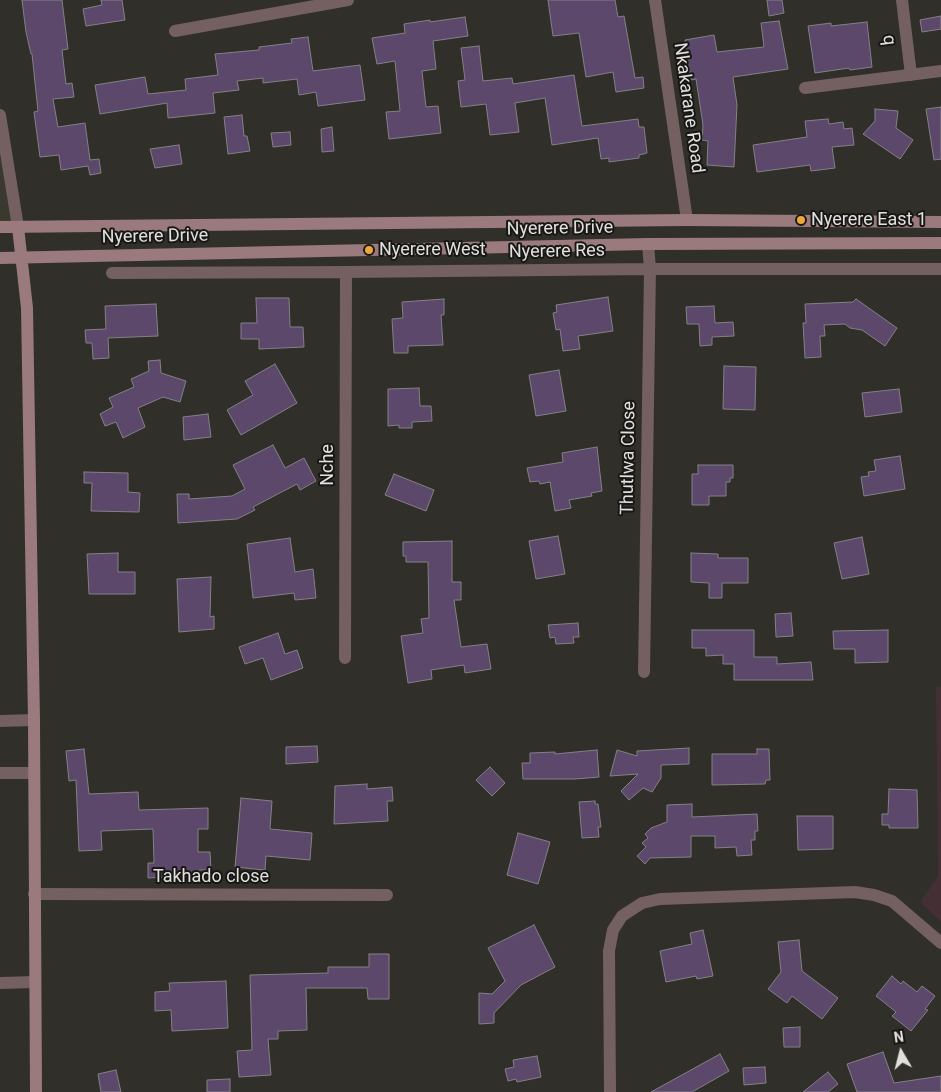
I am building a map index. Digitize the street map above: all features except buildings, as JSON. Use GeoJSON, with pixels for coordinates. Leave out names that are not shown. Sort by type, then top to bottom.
{"type":"FeatureCollection","features":[{"type":"Feature","properties":{"kind":"main road","name":"Nyerere Drive"},"geometry":{"type":"LineString","coordinates":[[0,227],[687,220],[941,222]]}},
{"type":"Feature","properties":{"kind":"main road"},"geometry":{"type":"LineString","coordinates":[[18,227],[27,308],[34,720],[36,1092]]}},
{"type":"Feature","properties":{"kind":"main road","name":"Nyerere Drive"},"geometry":{"type":"LineString","coordinates":[[0,258],[648,244],[941,243]]}},
{"type":"Feature","properties":{"kind":"street"},"geometry":{"type":"LineString","coordinates":[[175,31],[348,0]]}},
{"type":"Feature","properties":{"kind":"street","name":"Nkakarane Road"},"geometry":{"type":"LineString","coordinates":[[654,0],[687,220]]}},
{"type":"Feature","properties":{"kind":"street","name":"b"},"geometry":{"type":"LineString","coordinates":[[902,0],[911,75]]}},
{"type":"Feature","properties":{"kind":"street"},"geometry":{"type":"LineString","coordinates":[[805,88],[941,70]]}},
{"type":"Feature","properties":{"kind":"street"},"geometry":{"type":"LineString","coordinates":[[0,115],[18,227]]}},
{"type":"Feature","properties":{"kind":"street","name":"Thutlwa Close"},"geometry":{"type":"LineString","coordinates":[[644,672],[650,269],[648,244]]}},
{"type":"Feature","properties":{"kind":"street","name":"Nyerere Res"},"geometry":{"type":"LineString","coordinates":[[112,273],[941,269]]}},
{"type":"Feature","properties":{"kind":"street","name":"Nche"},"geometry":{"type":"LineString","coordinates":[[345,658],[346,272]]}},
{"type":"Feature","properties":{"kind":"street"},"geometry":{"type":"LineString","coordinates":[[0,720],[34,720]]}},
{"type":"Feature","properties":{"kind":"street"},"geometry":{"type":"LineString","coordinates":[[0,773],[34,773]]}},
{"type":"Feature","properties":{"kind":"street"},"geometry":{"type":"LineString","coordinates":[[610,1092],[609,951],[613,930],[622,916],[642,903],[660,899],[855,892],[874,895],[892,901],[941,943]]}},
{"type":"Feature","properties":{"kind":"street","name":"Takhado close"},"geometry":{"type":"LineString","coordinates":[[34,894],[387,895]]}},
{"type":"Feature","properties":{"kind":"street"},"geometry":{"type":"LineString","coordinates":[[0,983],[35,982]]}},
{"type":"Feature","properties":{"kind":"shaded area"},"geometry":{"type":"Polygon","coordinates":[[[0,103],[14,230],[0,230],[0,103]]]}},
{"type":"Feature","properties":{"kind":"shaded area"},"geometry":{"type":"Polygon","coordinates":[[[936,687],[941,687],[941,922],[920,902],[938,876],[936,687]]]}},
{"type":"Feature","properties":{"kind":"place","name":"Nyerere East 1"},"geometry":{"type":"Point","coordinates":[801,220]}},
{"type":"Feature","properties":{"kind":"place","name":"Nyerere West"},"geometry":{"type":"Point","coordinates":[369,250]}}]}
